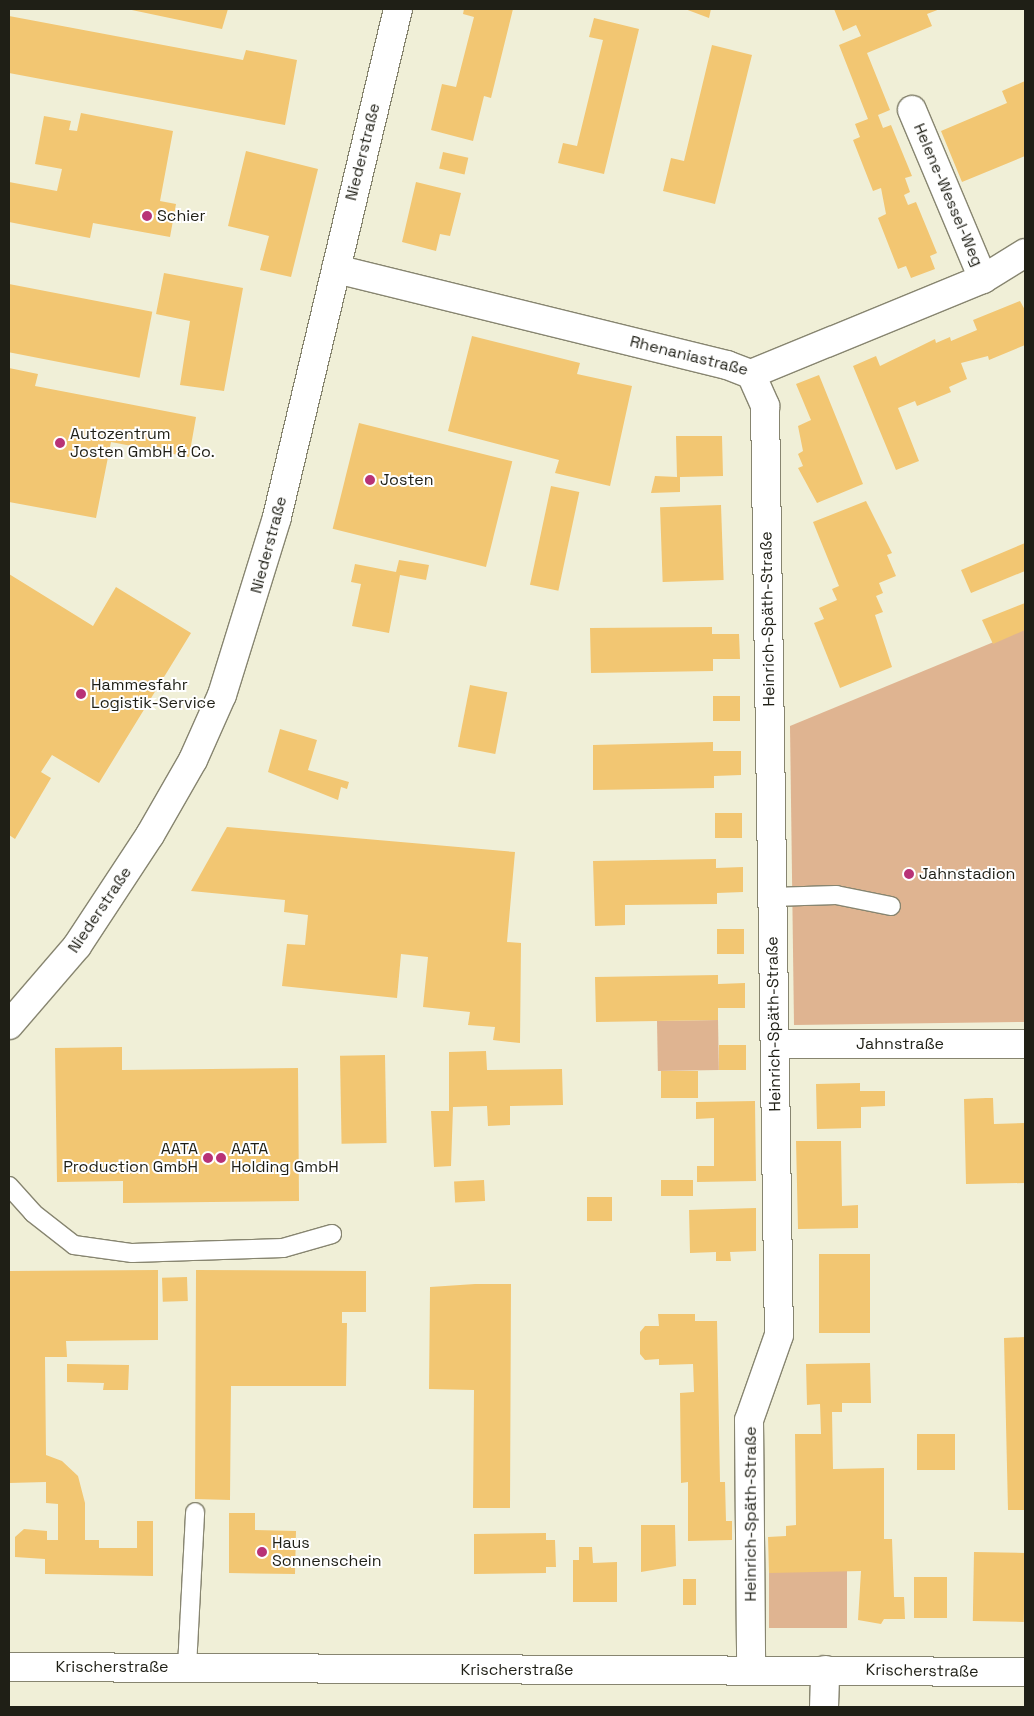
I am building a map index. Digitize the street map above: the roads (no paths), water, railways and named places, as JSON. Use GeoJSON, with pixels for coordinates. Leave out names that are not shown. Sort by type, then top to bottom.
{"type":"FeatureCollection","features":[{"type":"Feature","properties":{"kind":"street","name":"Niederstraße"},"geometry":{"type":"LineString","coordinates":[[9,1025],[77,946],[150,835],[193,760],[222,695],[265,562],[398,9]]}},
{"type":"Feature","properties":{"kind":"street","name":"Helene-Wessel-Weg"},"geometry":{"type":"LineString","coordinates":[[912,110],[983,279]]}},
{"type":"Feature","properties":{"kind":"street","name":"Rhenaniastraße"},"geometry":{"type":"LineString","coordinates":[[336,269],[727,364],[751,374],[983,279],[1025,253]]}},
{"type":"Feature","properties":{"kind":"street","name":"Heinrich-Späth-Straße"},"geometry":{"type":"LineString","coordinates":[[751,374],[765,406],[779,1334],[749,1420],[751,1671]]}},
{"type":"Feature","properties":{"kind":"street","name":"Jahnstraße"},"geometry":{"type":"LineString","coordinates":[[775,1044],[1025,1044]]}},
{"type":"Feature","properties":{"kind":"street","name":"Krischerstraße"},"geometry":{"type":"LineString","coordinates":[[9,1667],[1025,1672]]}},
{"type":"Feature","properties":{"kind":"street"},"geometry":{"type":"LineString","coordinates":[[824,1707],[825,1670]]}},
{"type":"Feature","properties":{"kind":"lane"},"geometry":{"type":"LineString","coordinates":[[772,897],[836,895],[892,906]]}},
{"type":"Feature","properties":{"kind":"lane"},"geometry":{"type":"LineString","coordinates":[[9,1186],[33,1213],[74,1245],[132,1253],[283,1248],[332,1234]]}},
{"type":"Feature","properties":{"kind":"lane"},"geometry":{"type":"LineString","coordinates":[[187,1667],[195,1512]]}},
{"type":"Feature","properties":{"kind":"place","name":"Schier"},"geometry":{"type":"Point","coordinates":[147,216]}},
{"type":"Feature","properties":{"kind":"place","name":"Autozentrum Josten GmbH & Co."},"geometry":{"type":"Point","coordinates":[60,443]}},
{"type":"Feature","properties":{"kind":"place","name":"Josten"},"geometry":{"type":"Point","coordinates":[370,480]}},
{"type":"Feature","properties":{"kind":"place","name":"Hammesfahr Logistik-Service"},"geometry":{"type":"Point","coordinates":[81,694]}},
{"type":"Feature","properties":{"kind":"place","name":"Jahnstadion"},"geometry":{"type":"Point","coordinates":[909,874]}},
{"type":"Feature","properties":{"kind":"place","name":"AATA Production GmbH"},"geometry":{"type":"Point","coordinates":[208,1158]}},
{"type":"Feature","properties":{"kind":"place","name":"AATA Holding GmbH"},"geometry":{"type":"Point","coordinates":[221,1158]}},
{"type":"Feature","properties":{"kind":"place","name":"Haus Sonnenschein"},"geometry":{"type":"Point","coordinates":[262,1552]}}]}
